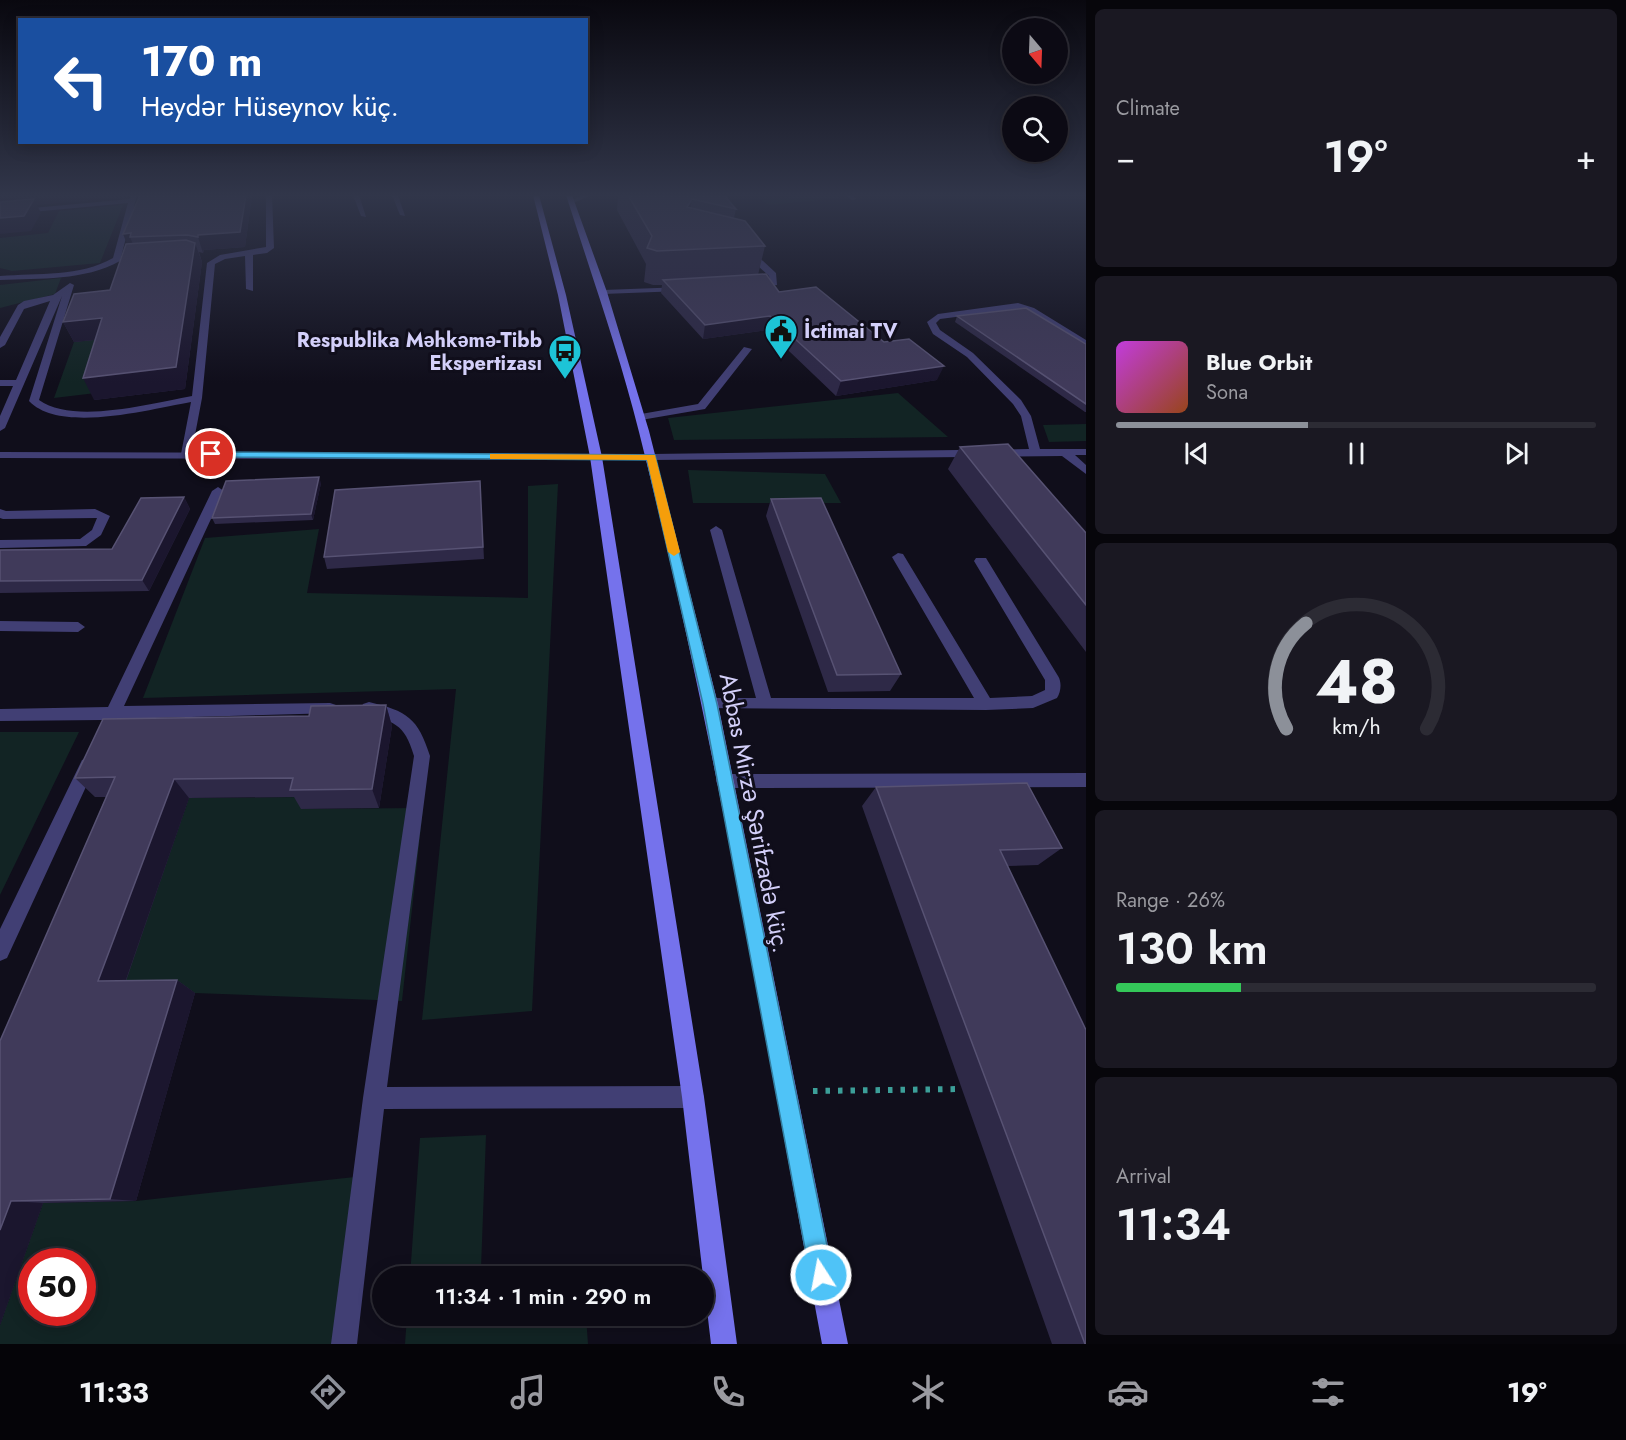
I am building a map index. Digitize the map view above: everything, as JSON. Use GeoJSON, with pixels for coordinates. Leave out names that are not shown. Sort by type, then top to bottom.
{"type":"FeatureCollection","features":[{"type":"Feature","properties":{"kind":"main road"},"geometry":{"type":"LineString","coordinates":[[552,258],[596,457],[693,1097],[724,1344]]}},
{"type":"Feature","properties":{"kind":"main road","name":"Abbas Mirzə Şərifzadə küç."},"geometry":{"type":"LineString","coordinates":[[591,258],[641,417],[710,704],[835,1344]]}},
{"type":"Feature","properties":{"kind":"street"},"geometry":{"type":"LineString","coordinates":[[0,277],[85,271],[110,264],[117,259],[128,258]]}},
{"type":"Feature","properties":{"kind":"street"},"geometry":{"type":"LineString","coordinates":[[208,258],[215,260],[228,258]]}},
{"type":"Feature","properties":{"kind":"street"},"geometry":{"type":"LineString","coordinates":[[249,258],[250,289]]}},
{"type":"Feature","properties":{"kind":"street"},"geometry":{"type":"LineString","coordinates":[[740,286],[774,283],[773,275],[756,258]]}},
{"type":"Feature","properties":{"kind":"street"},"geometry":{"type":"LineString","coordinates":[[187,454],[197,398],[211,263],[215,260]]}},
{"type":"Feature","properties":{"kind":"street"},"geometry":{"type":"LineString","coordinates":[[0,428],[56,297],[85,271]]}},
{"type":"Feature","properties":{"kind":"street"},"geometry":{"type":"LineString","coordinates":[[70,285],[34,401],[38,407],[45,412],[94,414],[197,398]]}},
{"type":"Feature","properties":{"kind":"street"},"geometry":{"type":"LineString","coordinates":[[603,292],[694,288]]}},
{"type":"Feature","properties":{"kind":"street"},"geometry":{"type":"LineString","coordinates":[[0,345],[21,307],[27,303],[56,297]]}},
{"type":"Feature","properties":{"kind":"street"},"geometry":{"type":"LineString","coordinates":[[1036,453],[1026,416],[1017,402],[969,355],[936,332],[931,322],[938,317],[1018,306],[1031,310],[1086,344]]}},
{"type":"Feature","properties":{"kind":"street"},"geometry":{"type":"LineString","coordinates":[[641,417],[696,410],[701,407],[747,349]]}},
{"type":"Feature","properties":{"kind":"street"},"geometry":{"type":"LineString","coordinates":[[0,383],[21,383]]}},
{"type":"Feature","properties":{"kind":"street"},"geometry":{"type":"LineString","coordinates":[[1065,452],[1086,471]]}},
{"type":"Feature","properties":{"kind":"street"},"geometry":{"type":"LineString","coordinates":[[0,455],[651,457],[1086,452]]}},
{"type":"Feature","properties":{"kind":"street"},"geometry":{"type":"LineString","coordinates":[[0,951],[218,491]]}},
{"type":"Feature","properties":{"kind":"street"},"geometry":{"type":"LineString","coordinates":[[0,544],[82,543],[93,538],[104,516],[95,513],[1,517]]}},
{"type":"Feature","properties":{"kind":"street"},"geometry":{"type":"LineString","coordinates":[[716,530],[765,704]]}},
{"type":"Feature","properties":{"kind":"street"},"geometry":{"type":"LineString","coordinates":[[898,557],[986,704]]}},
{"type":"Feature","properties":{"kind":"street"},"geometry":{"type":"LineString","coordinates":[[710,704],[986,704],[1033,702],[1052,694],[1053,680],[981,561]]}},
{"type":"Feature","properties":{"kind":"street"},"geometry":{"type":"LineString","coordinates":[[0,627],[78,627]]}},
{"type":"Feature","properties":{"kind":"street"},"geometry":{"type":"LineString","coordinates":[[0,715],[368,708],[401,717],[416,736],[422,756],[374,1098],[344,1344]]}},
{"type":"Feature","properties":{"kind":"street"},"geometry":{"type":"LineString","coordinates":[[724,781],[1086,780]]}},
{"type":"Feature","properties":{"kind":"street"},"geometry":{"type":"LineString","coordinates":[[374,1098],[693,1097]]}},
{"type":"Feature","properties":{"kind":"path"},"geometry":{"type":"LineString","coordinates":[[785,1092],[962,1089]]}},
{"type":"Feature","properties":{"kind":"shaded area"},"geometry":{"type":"Polygon","coordinates":[[[0,258],[102,258],[100,263],[12,271],[0,268],[0,258]]]}},
{"type":"Feature","properties":{"kind":"shaded area"},"geometry":{"type":"Polygon","coordinates":[[[61,278],[55,294],[0,308],[0,285],[61,278]]]}},
{"type":"Feature","properties":{"kind":"shaded area"},"geometry":{"type":"Polygon","coordinates":[[[112,338],[96,393],[54,398],[74,342],[112,338]]]}},
{"type":"Feature","properties":{"kind":"shaded area"},"geometry":{"type":"Polygon","coordinates":[[[898,393],[948,437],[674,440],[668,418],[898,393]]]}},
{"type":"Feature","properties":{"kind":"shaded area"},"geometry":{"type":"Polygon","coordinates":[[[1086,424],[1086,441],[1049,442],[1043,425],[1086,424]]]}},
{"type":"Feature","properties":{"kind":"shaded area"},"geometry":{"type":"Polygon","coordinates":[[[688,470],[825,474],[841,503],[693,503],[688,470]]]}},
{"type":"Feature","properties":{"kind":"shaded area"},"geometry":{"type":"Polygon","coordinates":[[[558,484],[532,1011],[422,1020],[456,689],[143,698],[205,538],[319,529],[307,593],[528,598],[528,486],[558,484]]]}},
{"type":"Feature","properties":{"kind":"shaded area"},"geometry":{"type":"Polygon","coordinates":[[[0,732],[79,732],[0,895],[0,732]]]}},
{"type":"Feature","properties":{"kind":"shaded area"},"geometry":{"type":"Polygon","coordinates":[[[304,797],[301,809],[423,808],[402,1001],[195,993],[121,994],[189,798],[304,797]]]}},
{"type":"Feature","properties":{"kind":"shaded area"},"geometry":{"type":"Polygon","coordinates":[[[486,1135],[481,1266],[411,1266],[420,1138],[486,1135]]]}},
{"type":"Feature","properties":{"kind":"shaded area"},"geometry":{"type":"Polygon","coordinates":[[[373,1175],[353,1344],[0,1344],[0,1325],[18,1274],[18,1326],[96,1326],[96,1248],[27,1248],[43,1203],[136,1201],[373,1175]]]}},
{"type":"Feature","properties":{"kind":"shaded area"},"geometry":{"type":"Polygon","coordinates":[[[406,1326],[587,1326],[588,1344],[405,1344],[406,1326]]]}},
{"type":"Feature","properties":{"kind":"building"},"geometry":{"type":"Polygon","coordinates":[[[121,258],[193,258],[176,367],[83,378],[102,318],[63,322],[74,294],[110,290],[121,258]]]}},
{"type":"Feature","properties":{"kind":"building"},"geometry":{"type":"Polygon","coordinates":[[[766,274],[779,292],[816,287],[884,342],[909,339],[944,366],[841,381],[770,316],[705,325],[663,280],[766,274]]]}},
{"type":"Feature","properties":{"kind":"building"},"geometry":{"type":"Polygon","coordinates":[[[1026,308],[1086,344],[1086,404],[957,316],[1026,308]]]}},
{"type":"Feature","properties":{"kind":"building"},"geometry":{"type":"Polygon","coordinates":[[[1008,444],[1086,533],[1086,605],[960,447],[1008,444]]]}},
{"type":"Feature","properties":{"kind":"building"},"geometry":{"type":"Polygon","coordinates":[[[319,477],[311,514],[212,518],[226,481],[319,477]]]}},
{"type":"Feature","properties":{"kind":"building"},"geometry":{"type":"Polygon","coordinates":[[[480,481],[483,547],[324,557],[335,490],[480,481]]]}},
{"type":"Feature","properties":{"kind":"building"},"geometry":{"type":"Polygon","coordinates":[[[184,497],[142,580],[0,581],[0,550],[112,549],[141,498],[184,497]]]}},
{"type":"Feature","properties":{"kind":"building"},"geometry":{"type":"Polygon","coordinates":[[[821,498],[901,674],[837,675],[771,499],[821,498]]]}},
{"type":"Feature","properties":{"kind":"building"},"geometry":{"type":"Polygon","coordinates":[[[386,705],[372,789],[290,790],[293,778],[174,779],[98,981],[177,980],[110,1199],[11,1201],[0,1230],[0,1041],[115,777],[75,778],[103,719],[309,716],[311,706],[386,705]]]}},
{"type":"Feature","properties":{"kind":"building"},"geometry":{"type":"Polygon","coordinates":[[[1027,783],[1062,848],[1000,850],[1086,1030],[1086,1344],[876,787],[1027,783]]]}},
{"type":"Feature","properties":{"kind":"slow traffic"},"geometry":{"type":"LineString","coordinates":[[494,456],[651,457],[674,552]]}},
{"type":"Feature","properties":{"kind":"place","name":"İctimai TV"},"geometry":{"type":"Point","coordinates":[781,360]}},
{"type":"Feature","properties":{"kind":"place","name":"Respublika Məhkəmə-Tibb Ekspertizası"},"geometry":{"type":"Point","coordinates":[565,380]}},
{"type":"Feature","properties":{"kind":"route"},"geometry":{"type":"LineString","coordinates":[[211,454],[651,457],[710,704],[821,1275]]}}]}
